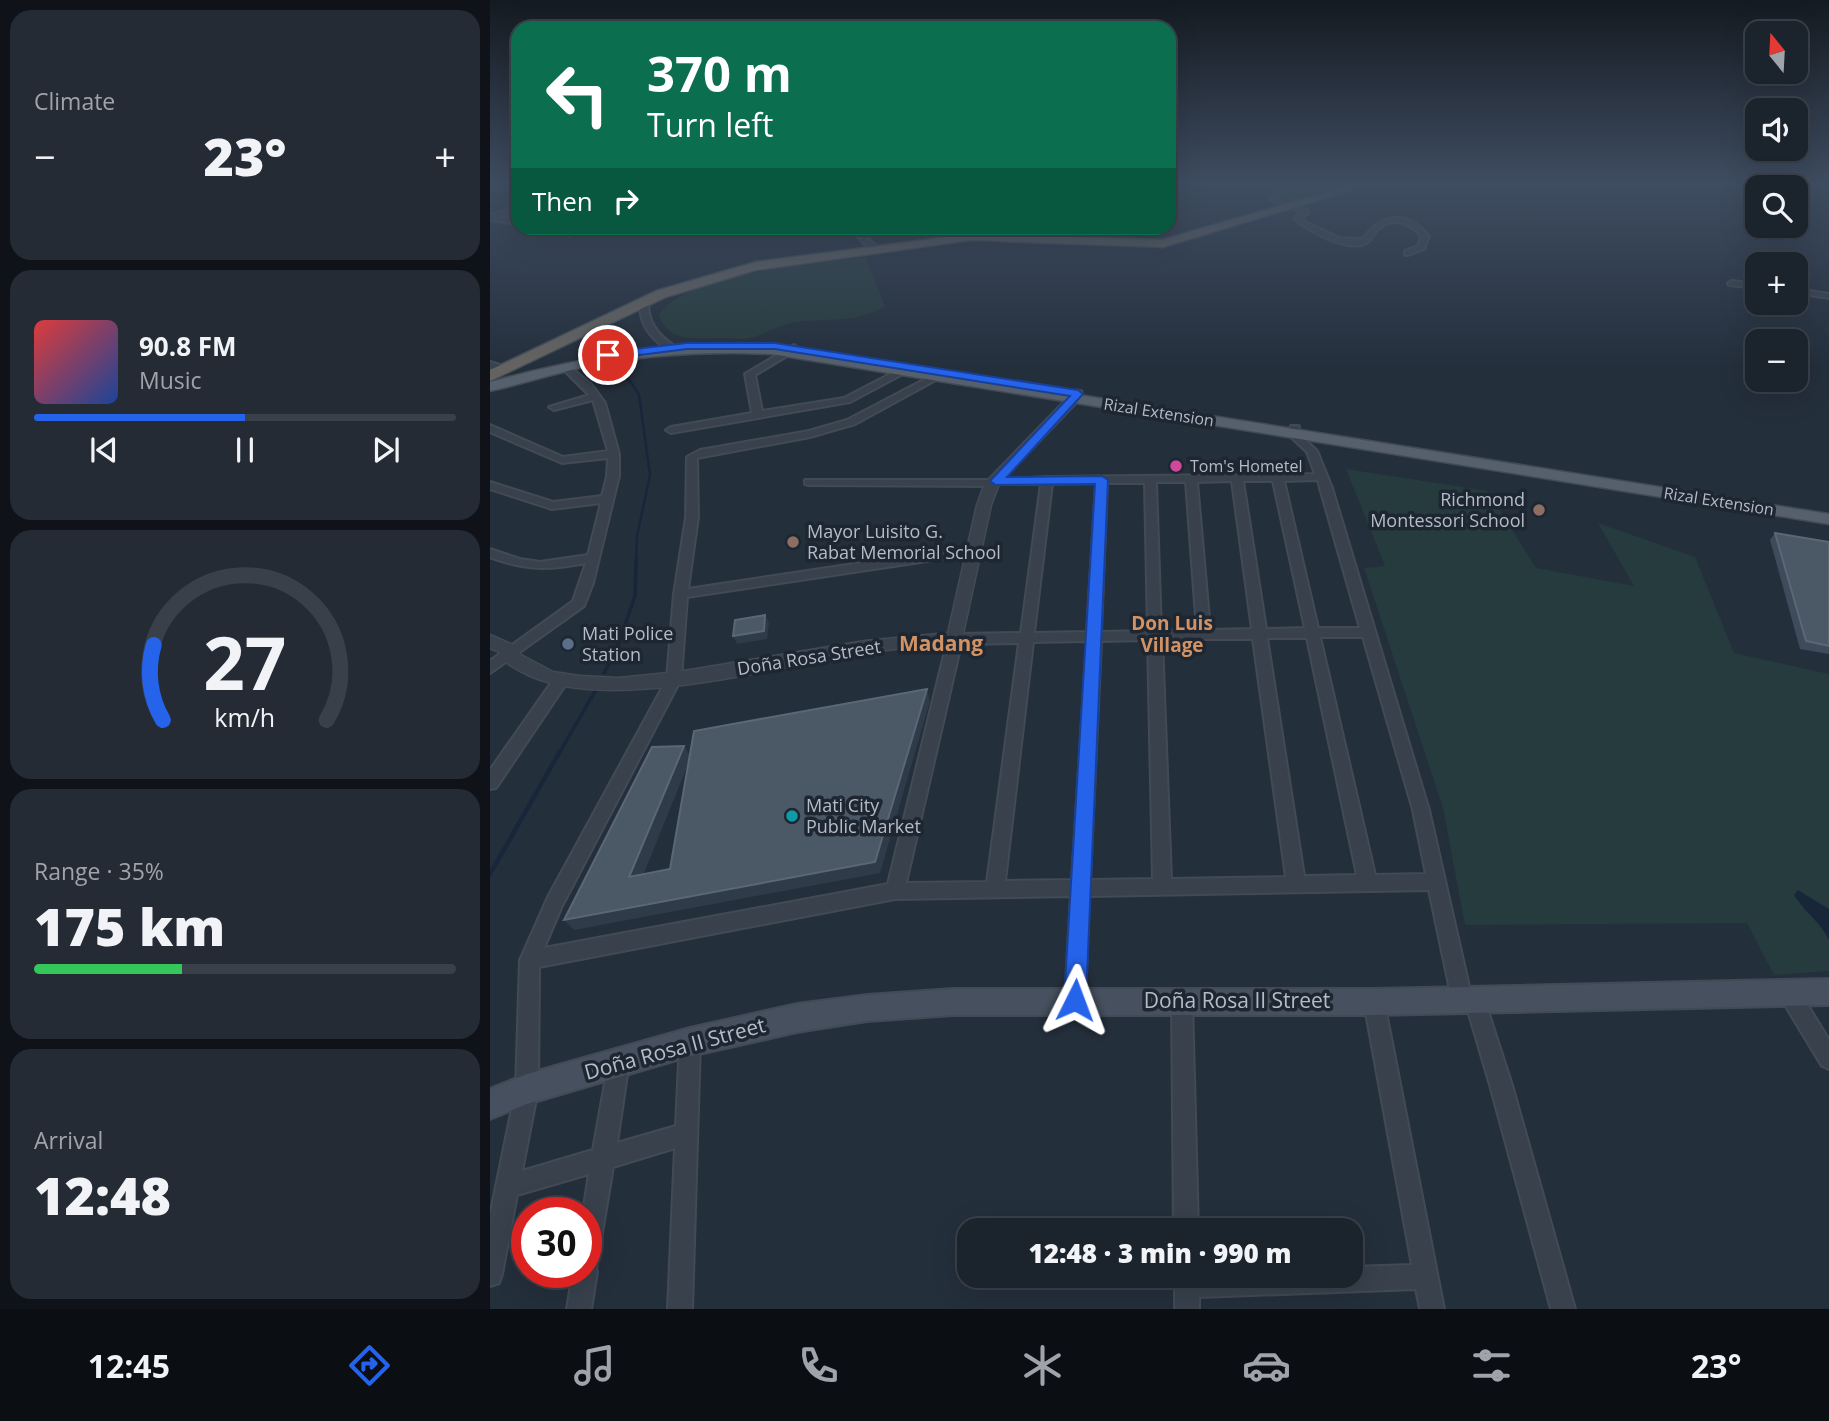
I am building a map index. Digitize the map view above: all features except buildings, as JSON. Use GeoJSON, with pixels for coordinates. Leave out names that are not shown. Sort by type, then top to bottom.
{"type":"FeatureCollection","features":[{"type":"Feature","properties":{"kind":"highway"},"geometry":{"type":"LineString","coordinates":[[494,370],[644,302],[693,283],[738,270],[914,244]]}},
{"type":"Feature","properties":{"kind":"main road","name":"Rizal Extension"},"geometry":{"type":"LineString","coordinates":[[490,385],[566,367],[669,349]]}},
{"type":"Feature","properties":{"kind":"main road","name":"Rizal Extension"},"geometry":{"type":"LineString","coordinates":[[490,385],[576,361],[669,349],[791,350],[1294,431],[1314,440],[1829,519]]}},
{"type":"Feature","properties":{"kind":"main road","name":"Rizal Extension"},"geometry":{"type":"LineString","coordinates":[[791,350],[938,376],[1076,396]]}},
{"type":"Feature","properties":{"kind":"main road","name":"Rizal Extension"},"geometry":{"type":"LineString","coordinates":[[1314,440],[1829,512]]}},
{"type":"Feature","properties":{"kind":"main road","name":"Doña Rosa II Street"},"geometry":{"type":"LineString","coordinates":[[490,1104],[527,1089],[690,1042],[797,1018],[867,1008],[953,1002],[1374,1002],[1829,992]]}},
{"type":"Feature","properties":{"kind":"street"},"geometry":{"type":"LineString","coordinates":[[869,244],[874,249]]}},
{"type":"Feature","properties":{"kind":"street"},"geometry":{"type":"LineString","coordinates":[[1408,253],[1422,244]]}},
{"type":"Feature","properties":{"kind":"street"},"geometry":{"type":"LineString","coordinates":[[1732,283],[1745,285]]}},
{"type":"Feature","properties":{"kind":"street"},"geometry":{"type":"LineString","coordinates":[[1808,293],[1829,296]]}},
{"type":"Feature","properties":{"kind":"street"},"geometry":{"type":"LineString","coordinates":[[644,302],[643,314],[647,326],[669,349]]}},
{"type":"Feature","properties":{"kind":"street"},"geometry":{"type":"LineString","coordinates":[[758,416],[750,374],[791,350]]}},
{"type":"Feature","properties":{"kind":"street"},"geometry":{"type":"LineString","coordinates":[[490,668],[499,655],[579,603],[613,476],[614,454],[595,396],[566,367]]}},
{"type":"Feature","properties":{"kind":"street"},"geometry":{"type":"LineString","coordinates":[[671,430],[848,400],[905,370]]}},
{"type":"Feature","properties":{"kind":"street"},"geometry":{"type":"LineString","coordinates":[[490,1273],[527,1089],[527,989],[530,960],[554,903],[674,679],[681,594],[692,517],[692,457],[810,434],[851,422],[938,376]]}},
{"type":"Feature","properties":{"kind":"street"},"geometry":{"type":"LineString","coordinates":[[554,407],[595,396]]}},
{"type":"Feature","properties":{"kind":"street"},"geometry":{"type":"LineString","coordinates":[[895,891],[984,505],[994,482],[1076,396]]}},
{"type":"Feature","properties":{"kind":"street"},"geometry":{"type":"LineString","coordinates":[[491,429],[562,460],[614,454]]}},
{"type":"Feature","properties":{"kind":"street"},"geometry":{"type":"LineString","coordinates":[[1314,440],[1322,477],[1421,810],[1436,883],[1468,999],[1501,1085],[1563,1309]]}},
{"type":"Feature","properties":{"kind":"street"},"geometry":{"type":"LineString","coordinates":[[810,482],[1322,477]]}},
{"type":"Feature","properties":{"kind":"street"},"geometry":{"type":"LineString","coordinates":[[1237,478],[1296,885]]}},
{"type":"Feature","properties":{"kind":"street"},"geometry":{"type":"LineString","coordinates":[[1278,478],[1368,884]]}},
{"type":"Feature","properties":{"kind":"street"},"geometry":{"type":"LineString","coordinates":[[1150,479],[1162,887]]}},
{"type":"Feature","properties":{"kind":"street"},"geometry":{"type":"LineString","coordinates":[[1191,479],[1204,635]]}},
{"type":"Feature","properties":{"kind":"street"},"geometry":{"type":"LineString","coordinates":[[995,890],[1047,480]]}},
{"type":"Feature","properties":{"kind":"street"},"geometry":{"type":"LineString","coordinates":[[1075,1000],[1102,480]]}},
{"type":"Feature","properties":{"kind":"street"},"geometry":{"type":"LineString","coordinates":[[490,485],[552,506],[607,499]]}},
{"type":"Feature","properties":{"kind":"street"},"geometry":{"type":"LineString","coordinates":[[681,594],[974,550]]}},
{"type":"Feature","properties":{"kind":"street"},"geometry":{"type":"LineString","coordinates":[[490,553],[528,566],[546,566],[592,558]]}},
{"type":"Feature","properties":{"kind":"street","name":"Doña Rosa Street"},"geometry":{"type":"LineString","coordinates":[[490,641],[507,649],[499,655],[561,680],[617,683],[674,679],[905,642],[1368,632]]}},
{"type":"Feature","properties":{"kind":"street"},"geometry":{"type":"LineString","coordinates":[[490,783],[561,680]]}},
{"type":"Feature","properties":{"kind":"street"},"geometry":{"type":"LineString","coordinates":[[530,960],[895,891],[1436,883]]}},
{"type":"Feature","properties":{"kind":"street"},"geometry":{"type":"LineString","coordinates":[[1788,993],[1829,1059]]}},
{"type":"Feature","properties":{"kind":"street"},"geometry":{"type":"LineString","coordinates":[[1182,1001],[1186,1218]]}},
{"type":"Feature","properties":{"kind":"street"},"geometry":{"type":"LineString","coordinates":[[1374,1002],[1432,1309]]}},
{"type":"Feature","properties":{"kind":"street"},"geometry":{"type":"LineString","coordinates":[[680,1309],[690,1042]]}},
{"type":"Feature","properties":{"kind":"street"},"geometry":{"type":"LineString","coordinates":[[597,1197],[619,1061]]}},
{"type":"Feature","properties":{"kind":"street"},"geometry":{"type":"LineString","coordinates":[[506,1187],[686,1135]]}},
{"type":"Feature","properties":{"kind":"street"},"geometry":{"type":"LineString","coordinates":[[1187,1290],[1426,1277]]}},
{"type":"Feature","properties":{"kind":"street"},"geometry":{"type":"LineString","coordinates":[[579,1309],[582,1288]]}},
{"type":"Feature","properties":{"kind":"green space"},"geometry":{"type":"Polygon","coordinates":[[[866,258],[885,306],[863,316],[791,323],[755,337],[740,339],[677,335],[663,324],[659,315],[673,301],[723,280],[787,267],[866,258]]]}},
{"type":"Feature","properties":{"kind":"green space"},"geometry":{"type":"Polygon","coordinates":[[[1346,469],[1488,491],[1536,568],[1634,586],[1598,523],[1695,557],[1734,653],[1829,674],[1829,971],[1774,975],[1747,923],[1465,925],[1443,808],[1364,568],[1385,566],[1346,469]]]}},
{"type":"Feature","properties":{"kind":"water"},"geometry":{"type":"Polygon","coordinates":[[[1798,890],[1829,909],[1829,940],[1794,895],[1798,890]]]}},
{"type":"Feature","properties":{"kind":"waterway"},"geometry":{"type":"LineString","coordinates":[[613,365],[631,382],[639,395],[650,475],[637,536],[636,560]]}},
{"type":"Feature","properties":{"kind":"waterway"},"geometry":{"type":"LineString","coordinates":[[604,673],[616,651],[635,596],[636,558]]}},
{"type":"Feature","properties":{"kind":"waterway"},"geometry":{"type":"LineString","coordinates":[[558,755],[597,688]]}},
{"type":"Feature","properties":{"kind":"waterway"},"geometry":{"type":"LineString","coordinates":[[490,874],[559,753]]}},
{"type":"Feature","properties":{"kind":"place","name":"Tom's Hometel"},"geometry":{"type":"Point","coordinates":[1176,466]}},
{"type":"Feature","properties":{"kind":"place","name":"Richmond Montessori School"},"geometry":{"type":"Point","coordinates":[1539,510]}},
{"type":"Feature","properties":{"kind":"place","name":"Mayor Luisito G. Rabat Memorial School"},"geometry":{"type":"Point","coordinates":[793,542]}},
{"type":"Feature","properties":{"kind":"place","name":"Mati Police Station"},"geometry":{"type":"Point","coordinates":[568,644]}},
{"type":"Feature","properties":{"kind":"place","name":"Mati City Public Market"},"geometry":{"type":"Point","coordinates":[792,816]}},
{"type":"Feature","properties":{"kind":"district","name":"Don Luis Village"},"geometry":{"type":"Point","coordinates":[1172,634]}},
{"type":"Feature","properties":{"kind":"district","name":"Madang"},"geometry":{"type":"Point","coordinates":[941,644]}},
{"type":"Feature","properties":{"kind":"route"},"geometry":{"type":"LineString","coordinates":[[608,355],[687,346],[775,346],[1078,394],[996,481],[1102,480],[1075,1000]]}}]}
